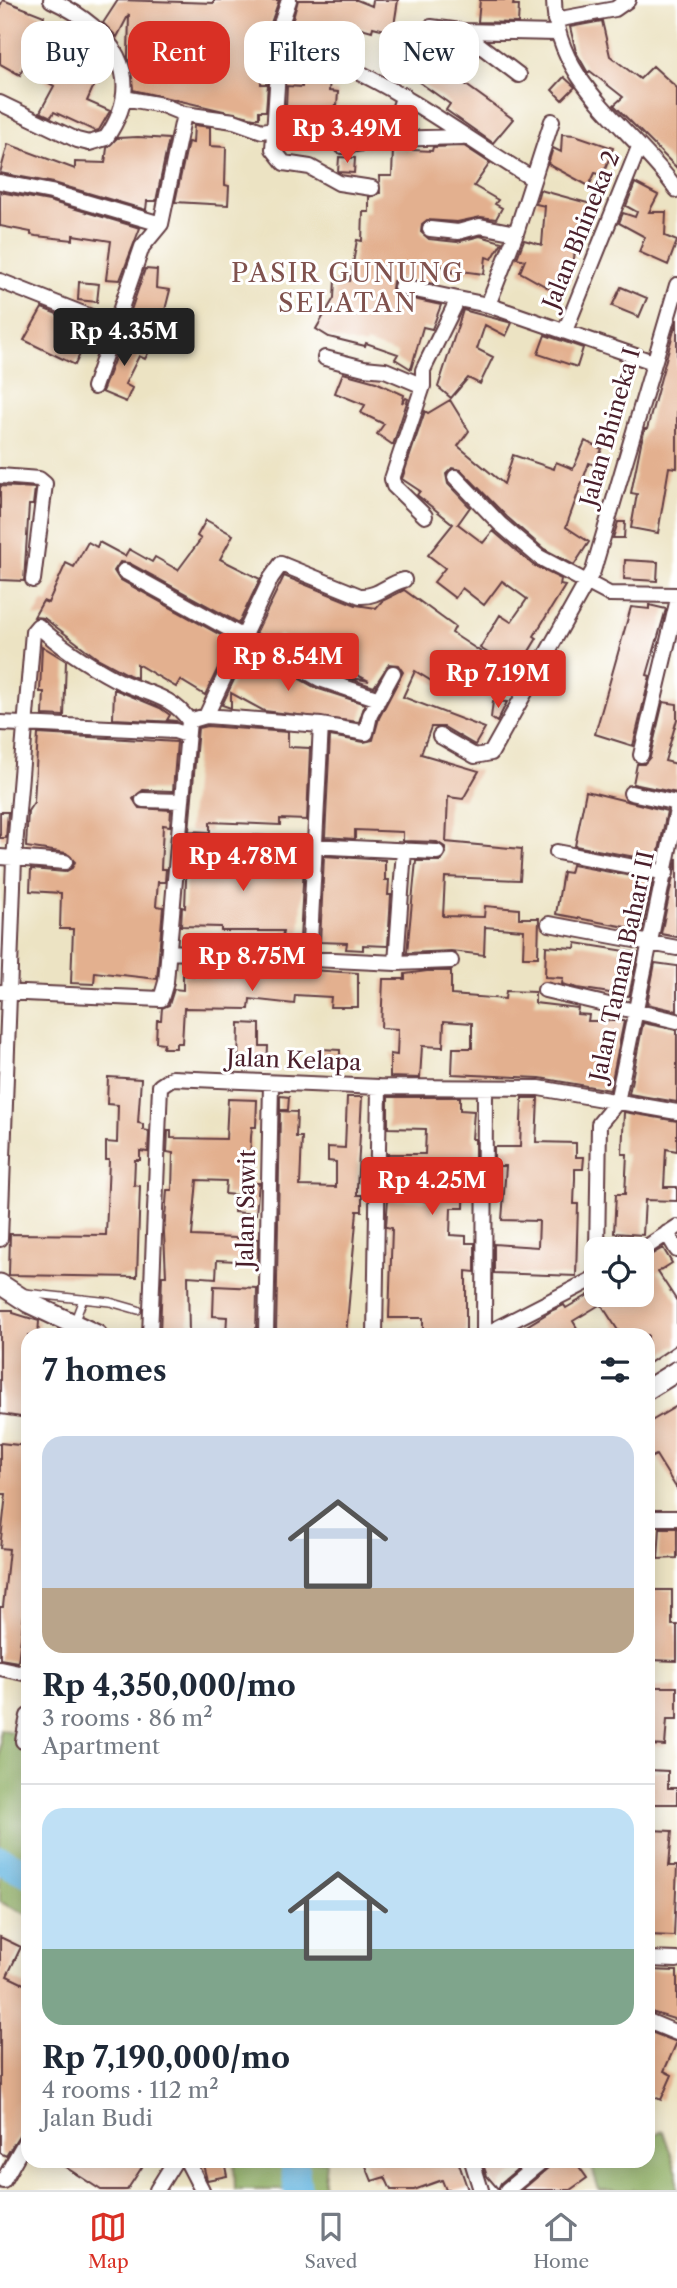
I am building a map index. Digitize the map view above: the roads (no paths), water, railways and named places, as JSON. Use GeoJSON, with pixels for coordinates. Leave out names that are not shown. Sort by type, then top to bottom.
{"type":"FeatureCollection","features":[{"type":"Feature","properties":{"kind":"main road"},"geometry":{"type":"LineString","coordinates":[[5,1288],[82,1328]]}},
{"type":"Feature","properties":{"kind":"main road"},"geometry":{"type":"LineString","coordinates":[[655,1385],[677,1371]]}},
{"type":"Feature","properties":{"kind":"street"},"geometry":{"type":"LineString","coordinates":[[289,0],[281,24],[272,149],[284,163],[310,167],[339,183],[372,188]]}},
{"type":"Feature","properties":{"kind":"street"},"geometry":{"type":"LineString","coordinates":[[554,0],[556,27],[570,60],[597,101],[677,190]]}},
{"type":"Feature","properties":{"kind":"street"},"geometry":{"type":"LineString","coordinates":[[479,30],[556,27],[615,9],[628,0]]}},
{"type":"Feature","properties":{"kind":"street"},"geometry":{"type":"LineString","coordinates":[[0,103],[77,140],[89,143],[106,138],[118,121],[124,98],[124,67],[106,38],[59,2]]}},
{"type":"Feature","properties":{"kind":"street"},"geometry":{"type":"LineString","coordinates":[[479,45],[519,75]]}},
{"type":"Feature","properties":{"kind":"street"},"geometry":{"type":"LineString","coordinates":[[365,76],[404,95],[463,136],[533,179]]}},
{"type":"Feature","properties":{"kind":"street"},"geometry":{"type":"LineString","coordinates":[[389,139],[404,95]]}},
{"type":"Feature","properties":{"kind":"street"},"geometry":{"type":"LineString","coordinates":[[124,98],[162,105],[184,114],[234,121],[262,131],[272,129]]}},
{"type":"Feature","properties":{"kind":"street"},"geometry":{"type":"LineString","coordinates":[[94,387],[142,247],[161,224],[184,114]]}},
{"type":"Feature","properties":{"kind":"street"},"geometry":{"type":"LineString","coordinates":[[488,305],[516,233],[552,121]]}},
{"type":"Feature","properties":{"kind":"street"},"geometry":{"type":"LineString","coordinates":[[342,146],[389,139],[463,136]]}},
{"type":"Feature","properties":{"kind":"street","name":"Jalan Bhineka 2"},"geometry":{"type":"LineString","coordinates":[[565,331],[639,147]]}},
{"type":"Feature","properties":{"kind":"street"},"geometry":{"type":"LineString","coordinates":[[0,183],[51,192],[161,224]]}},
{"type":"Feature","properties":{"kind":"street"},"geometry":{"type":"LineString","coordinates":[[430,229],[458,232],[476,225],[516,233]]}},
{"type":"Feature","properties":{"kind":"street"},"geometry":{"type":"LineString","coordinates":[[0,282],[114,326]]}},
{"type":"Feature","properties":{"kind":"street","name":"Jalan Bhineka I"},"geometry":{"type":"LineString","coordinates":[[440,736],[475,756],[491,753],[593,571],[677,285]]}},
{"type":"Feature","properties":{"kind":"street"},"geometry":{"type":"LineString","coordinates":[[401,287],[488,305],[653,362]]}},
{"type":"Feature","properties":{"kind":"street"},"geometry":{"type":"LineString","coordinates":[[425,516],[394,486],[392,479],[423,386],[423,370],[458,299]]}},
{"type":"Feature","properties":{"kind":"street"},"geometry":{"type":"LineString","coordinates":[[325,358],[364,368],[385,370],[423,386]]}},
{"type":"Feature","properties":{"kind":"street"},"geometry":{"type":"LineString","coordinates":[[0,476],[38,479],[45,484],[33,579]]}},
{"type":"Feature","properties":{"kind":"street"},"geometry":{"type":"LineString","coordinates":[[455,477],[490,514],[539,557],[609,594],[677,595]]}},
{"type":"Feature","properties":{"kind":"street"},"geometry":{"type":"LineString","coordinates":[[0,723],[175,732],[188,728],[206,716],[271,579],[281,564],[360,596],[371,597],[388,585],[404,580]]}},
{"type":"Feature","properties":{"kind":"street"},"geometry":{"type":"LineString","coordinates":[[124,571],[320,679],[379,699]]}},
{"type":"Feature","properties":{"kind":"street"},"geometry":{"type":"LineString","coordinates":[[641,755],[677,603]]}},
{"type":"Feature","properties":{"kind":"street"},"geometry":{"type":"LineString","coordinates":[[0,1239],[4,993],[7,858],[25,725],[33,632],[38,626],[62,648],[118,681],[170,700],[188,728],[169,952],[164,996],[161,999],[4,993]]}},
{"type":"Feature","properties":{"kind":"street"},"geometry":{"type":"LineString","coordinates":[[206,716],[321,725],[366,733],[393,673]]}},
{"type":"Feature","properties":{"kind":"street"},"geometry":{"type":"LineString","coordinates":[[309,960],[321,725]]}},
{"type":"Feature","properties":{"kind":"street"},"geometry":{"type":"LineString","coordinates":[[631,793],[677,803]]}},
{"type":"Feature","properties":{"kind":"street"},"geometry":{"type":"LineString","coordinates":[[143,800],[182,802]]}},
{"type":"Feature","properties":{"kind":"street","name":"Jalan Taman Bahari II"},"geometry":{"type":"LineString","coordinates":[[600,1237],[599,1124],[617,1102],[652,944],[677,810]]}},
{"type":"Feature","properties":{"kind":"street"},"geometry":{"type":"LineString","coordinates":[[179,840],[438,852]]}},
{"type":"Feature","properties":{"kind":"street"},"geometry":{"type":"LineString","coordinates":[[396,963],[404,850]]}},
{"type":"Feature","properties":{"kind":"street"},"geometry":{"type":"LineString","coordinates":[[557,852],[666,873]]}},
{"type":"Feature","properties":{"kind":"street"},"geometry":{"type":"LineString","coordinates":[[7,858],[65,862]]}},
{"type":"Feature","properties":{"kind":"street"},"geometry":{"type":"LineString","coordinates":[[549,925],[677,948]]}},
{"type":"Feature","properties":{"kind":"street"},"geometry":{"type":"LineString","coordinates":[[169,952],[396,963],[451,961]]}},
{"type":"Feature","properties":{"kind":"street"},"geometry":{"type":"LineString","coordinates":[[545,990],[677,1021]]}},
{"type":"Feature","properties":{"kind":"street","name":"Jalan Kelapa"},"geometry":{"type":"LineString","coordinates":[[150,1328],[160,1086],[173,1078],[379,1087],[539,1088],[677,1112]]}},
{"type":"Feature","properties":{"kind":"street","name":"Jalan Sawit"},"geometry":{"type":"LineString","coordinates":[[266,1328],[271,1083]]}},
{"type":"Feature","properties":{"kind":"street"},"geometry":{"type":"LineString","coordinates":[[375,1328],[379,1087]]}},
{"type":"Feature","properties":{"kind":"street"},"geometry":{"type":"LineString","coordinates":[[484,1328],[485,1088]]}},
{"type":"Feature","properties":{"kind":"street"},"geometry":{"type":"LineString","coordinates":[[654,1242],[672,1230],[677,1250]]}},
{"type":"Feature","properties":{"kind":"street"},"geometry":{"type":"LineString","coordinates":[[498,1328],[584,1285]]}},
{"type":"Feature","properties":{"kind":"street"},"geometry":{"type":"LineString","coordinates":[[655,1518],[677,1518]]}},
{"type":"Feature","properties":{"kind":"street"},"geometry":{"type":"LineString","coordinates":[[0,1668],[21,1672]]}},
{"type":"Feature","properties":{"kind":"street"},"geometry":{"type":"LineString","coordinates":[[655,1959],[677,1960]]}},
{"type":"Feature","properties":{"kind":"street"},"geometry":{"type":"LineString","coordinates":[[655,2024],[677,2033]]}},
{"type":"Feature","properties":{"kind":"street"},"geometry":{"type":"LineString","coordinates":[[1,2182],[21,2149]]}},
{"type":"Feature","properties":{"kind":"street"},"geometry":{"type":"LineString","coordinates":[[157,2190],[171,2168]]}},
{"type":"Feature","properties":{"kind":"street"},"geometry":{"type":"LineString","coordinates":[[191,2168],[202,2190]]}},
{"type":"Feature","properties":{"kind":"street"},"geometry":{"type":"LineString","coordinates":[[474,2168],[481,2190]]}},
{"type":"Feature","properties":{"kind":"street"},"geometry":{"type":"LineString","coordinates":[[507,2190],[534,2168]]}},
{"type":"Feature","properties":{"kind":"lane"},"geometry":{"type":"LineString","coordinates":[[5,1288],[138,1310]]}},
{"type":"Feature","properties":{"kind":"lane"},"geometry":{"type":"LineString","coordinates":[[74,1324],[83,1299]]}},
{"type":"Feature","properties":{"kind":"waterway"},"geometry":{"type":"LineString","coordinates":[[0,1860],[21,1870]]}},
{"type":"Feature","properties":{"kind":"waterway"},"geometry":{"type":"LineString","coordinates":[[295,2168],[298,2190]]}},
{"type":"Feature","properties":{"kind":"district","name":"PASIR GUNUNG SELATAN"},"geometry":{"type":"Point","coordinates":[348,288]}}]}
